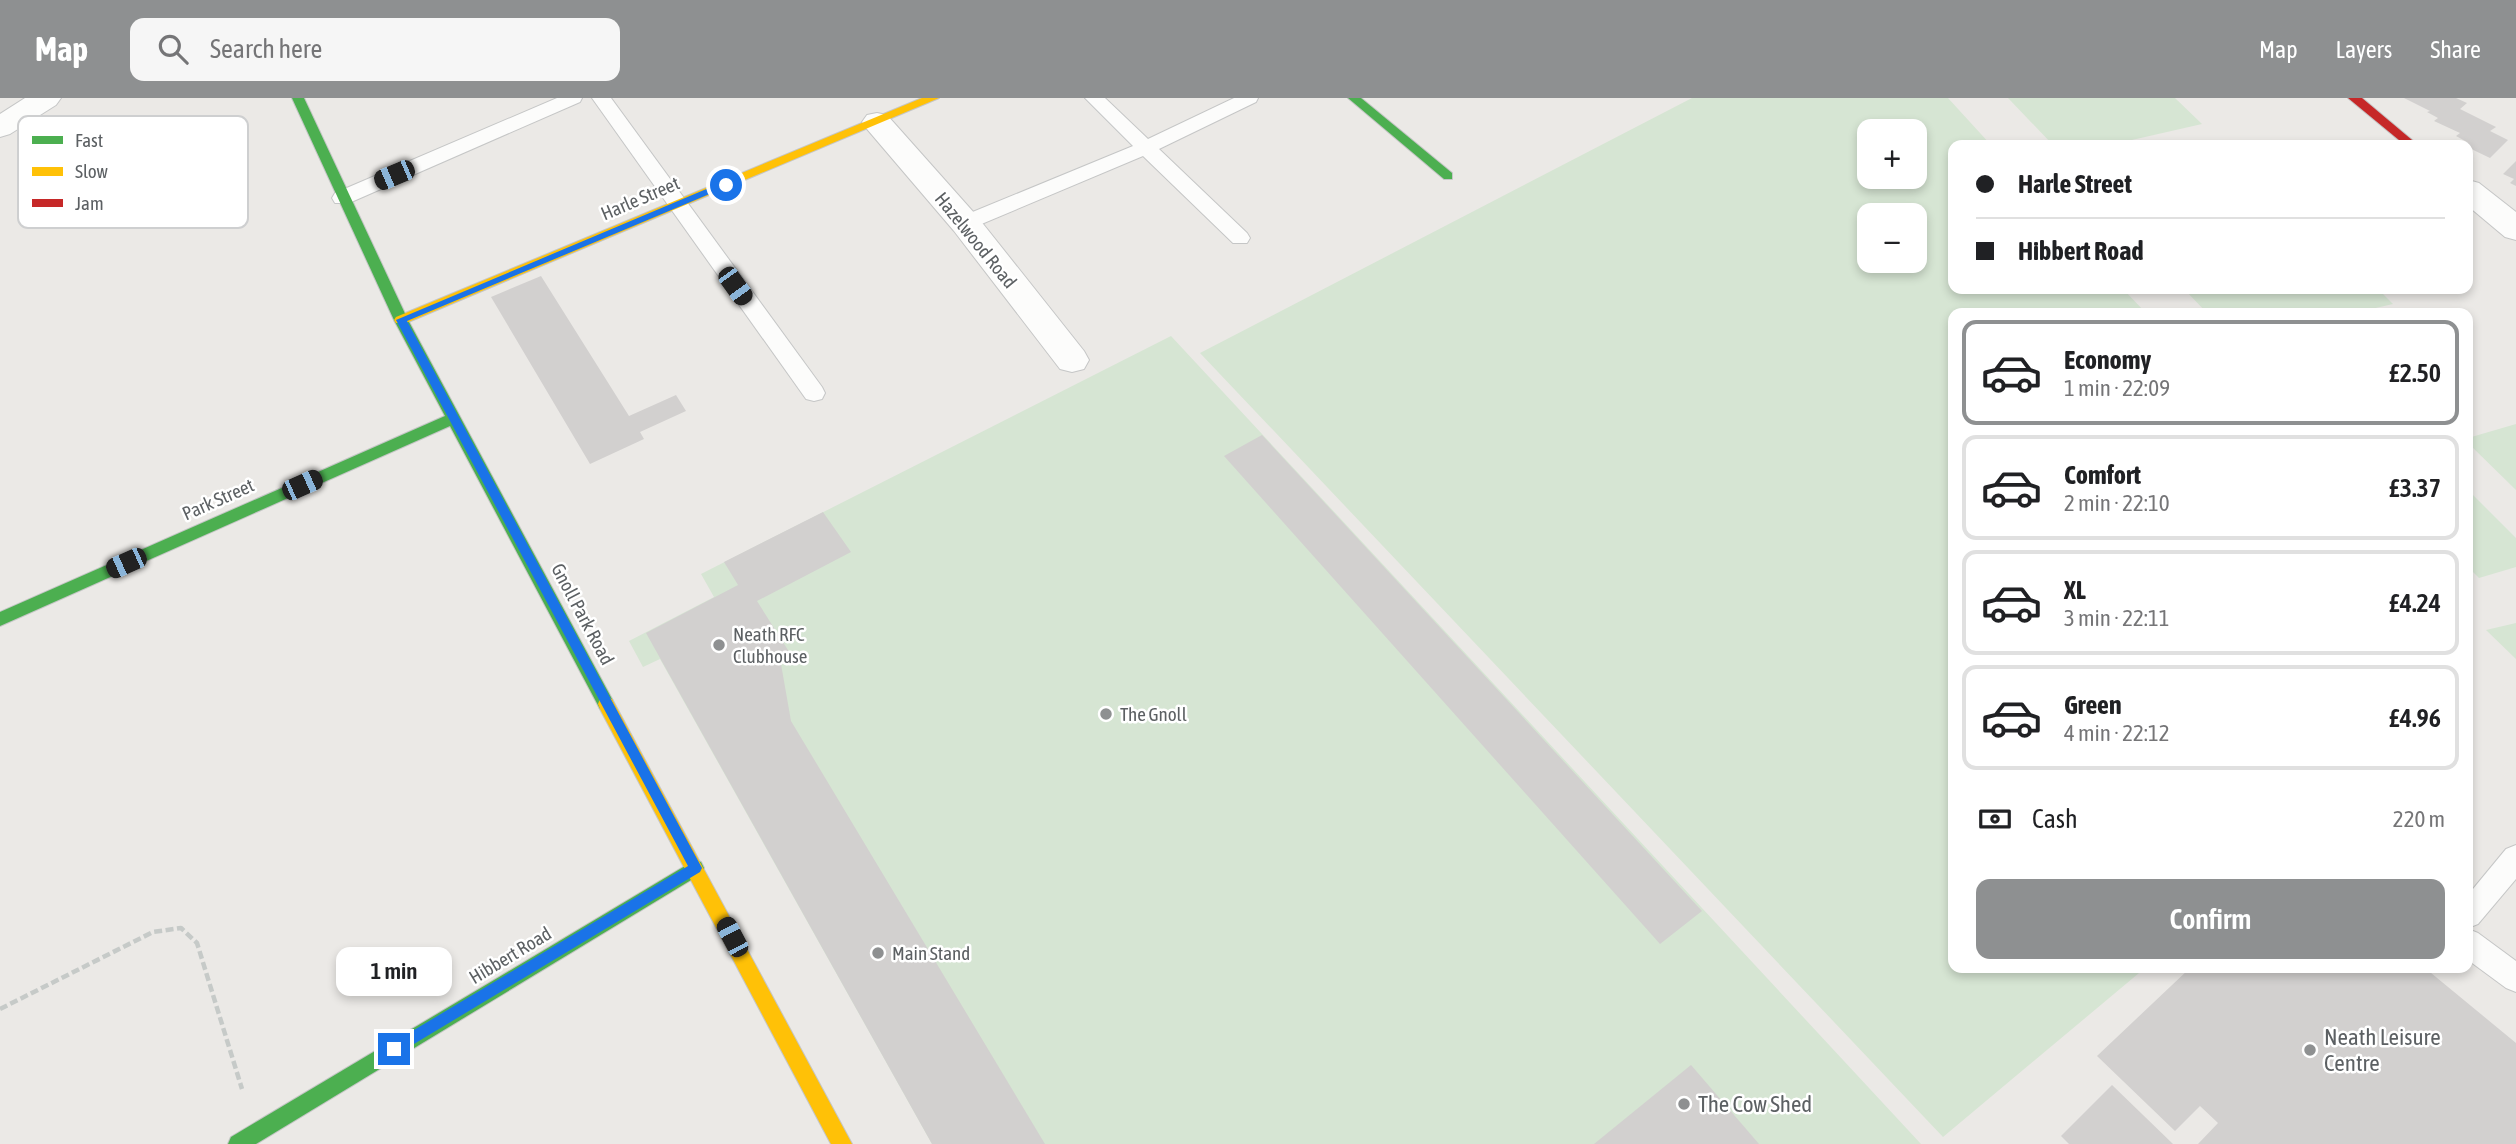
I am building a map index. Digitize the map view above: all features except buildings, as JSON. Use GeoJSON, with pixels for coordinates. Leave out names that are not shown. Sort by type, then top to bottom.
{"type":"FeatureCollection","features":[{"type":"Feature","properties":{"kind":"street"},"geometry":{"type":"LineString","coordinates":[[0,127],[46,98]]}},
{"type":"Feature","properties":{"kind":"street","name":"Gnoll Park Road"},"geometry":{"type":"LineString","coordinates":[[298,98],[342,198],[401,320],[842,1144]]}},
{"type":"Feature","properties":{"kind":"street","name":"Harle Street"},"geometry":{"type":"LineString","coordinates":[[401,320],[933,98]]}},
{"type":"Feature","properties":{"kind":"street"},"geometry":{"type":"LineString","coordinates":[[1354,98],[1448,176]]}},
{"type":"Feature","properties":{"kind":"street"},"geometry":{"type":"LineString","coordinates":[[2354,98],[2406,140]]}},
{"type":"Feature","properties":{"kind":"street","name":"Hazelwood Road"},"geometry":{"type":"LineString","coordinates":[[877,122],[965,223],[1072,360]]}},
{"type":"Feature","properties":{"kind":"street"},"geometry":{"type":"LineString","coordinates":[[2473,194],[2516,229]]}},
{"type":"Feature","properties":{"kind":"street","name":"Park Street"},"geometry":{"type":"LineString","coordinates":[[0,619],[454,418]]}},
{"type":"Feature","properties":{"kind":"street","name":"Hibbert Road"},"geometry":{"type":"LineString","coordinates":[[250,1140],[695,868]]}},
{"type":"Feature","properties":{"kind":"lane"},"geometry":{"type":"LineString","coordinates":[[342,198],[573,98]]}},
{"type":"Feature","properties":{"kind":"lane"},"geometry":{"type":"LineString","coordinates":[[601,98],[814,393]]}},
{"type":"Feature","properties":{"kind":"lane"},"geometry":{"type":"LineString","coordinates":[[1094,98],[1240,238]]}},
{"type":"Feature","properties":{"kind":"lane"},"geometry":{"type":"LineString","coordinates":[[965,223],[1145,148],[1249,98]]}},
{"type":"Feature","properties":{"kind":"lane"},"geometry":{"type":"LineString","coordinates":[[2473,909],[2516,858]]}},
{"type":"Feature","properties":{"kind":"lane"},"geometry":{"type":"LineString","coordinates":[[2473,947],[2516,978]]}},
{"type":"Feature","properties":{"kind":"path"},"geometry":{"type":"LineString","coordinates":[[0,1009],[153,932],[181,928],[197,943],[250,1140]]}},
{"type":"Feature","properties":{"kind":"green space"},"geometry":{"type":"Polygon","coordinates":[[[1692,98],[1948,98],[1986,140],[1948,140],[1948,294],[2128,294],[2141,308],[1948,308],[1948,973],[2139,973],[1943,1137],[1200,353],[1692,98]]]}},
{"type":"Feature","properties":{"kind":"green space"},"geometry":{"type":"Polygon","coordinates":[[[2008,98],[2175,98],[2202,124],[2132,140],[2048,140],[2008,98]]]}},
{"type":"Feature","properties":{"kind":"green space"},"geometry":{"type":"Polygon","coordinates":[[[2189,294],[2383,294],[2393,304],[2376,308],[2202,308],[2189,294]]]}},
{"type":"Feature","properties":{"kind":"green space","name":"The Gnoll"},"geometry":{"type":"Polygon","coordinates":[[[1171,336],[1921,1144],[932,1144],[660,659],[643,667],[629,641],[714,597],[701,574],[1171,336]]]}},
{"type":"Feature","properties":{"kind":"green space"},"geometry":{"type":"Polygon","coordinates":[[[2516,424],[2516,490],[2473,448],[2473,437],[2516,424]]]}},
{"type":"Feature","properties":{"kind":"green space"},"geometry":{"type":"Polygon","coordinates":[[[2473,495],[2516,538],[2516,567],[2479,578],[2473,572],[2473,495]]]}},
{"type":"Feature","properties":{"kind":"green space"},"geometry":{"type":"Polygon","coordinates":[[[2516,623],[2516,659],[2486,630],[2516,623]]]}},
{"type":"Feature","properties":{"kind":"traffic: fast"},"geometry":{"type":"LineString","coordinates":[[298,98],[401,320],[606,704]]}},
{"type":"Feature","properties":{"kind":"traffic: fast"},"geometry":{"type":"LineString","coordinates":[[1354,98],[1448,176]]}},
{"type":"Feature","properties":{"kind":"traffic: fast"},"geometry":{"type":"LineString","coordinates":[[0,619],[454,418]]}},
{"type":"Feature","properties":{"kind":"traffic: fast"},"geometry":{"type":"LineString","coordinates":[[238,1144],[695,868]]}},
{"type":"Feature","properties":{"kind":"traffic: slow"},"geometry":{"type":"LineString","coordinates":[[401,320],[933,98]]}},
{"type":"Feature","properties":{"kind":"traffic: slow"},"geometry":{"type":"LineString","coordinates":[[606,704],[842,1144]]}},
{"type":"Feature","properties":{"kind":"traffic: jam"},"geometry":{"type":"LineString","coordinates":[[2354,98],[2406,140]]}},
{"type":"Feature","properties":{"kind":"place","name":"Neath RFC Clubhouse"},"geometry":{"type":"Point","coordinates":[719,645]}},
{"type":"Feature","properties":{"kind":"place","name":"The Gnoll"},"geometry":{"type":"Point","coordinates":[1106,714]}},
{"type":"Feature","properties":{"kind":"place","name":"Main Stand"},"geometry":{"type":"Point","coordinates":[878,953]}},
{"type":"Feature","properties":{"kind":"place","name":"Neath Leisure Centre"},"geometry":{"type":"Point","coordinates":[2310,1050]}},
{"type":"Feature","properties":{"kind":"place","name":"The Cow Shed"},"geometry":{"type":"Point","coordinates":[1684,1104]}},
{"type":"Feature","properties":{"kind":"route"},"geometry":{"type":"LineString","coordinates":[[394,1049],[695,868],[401,320],[726,185]]}}]}
